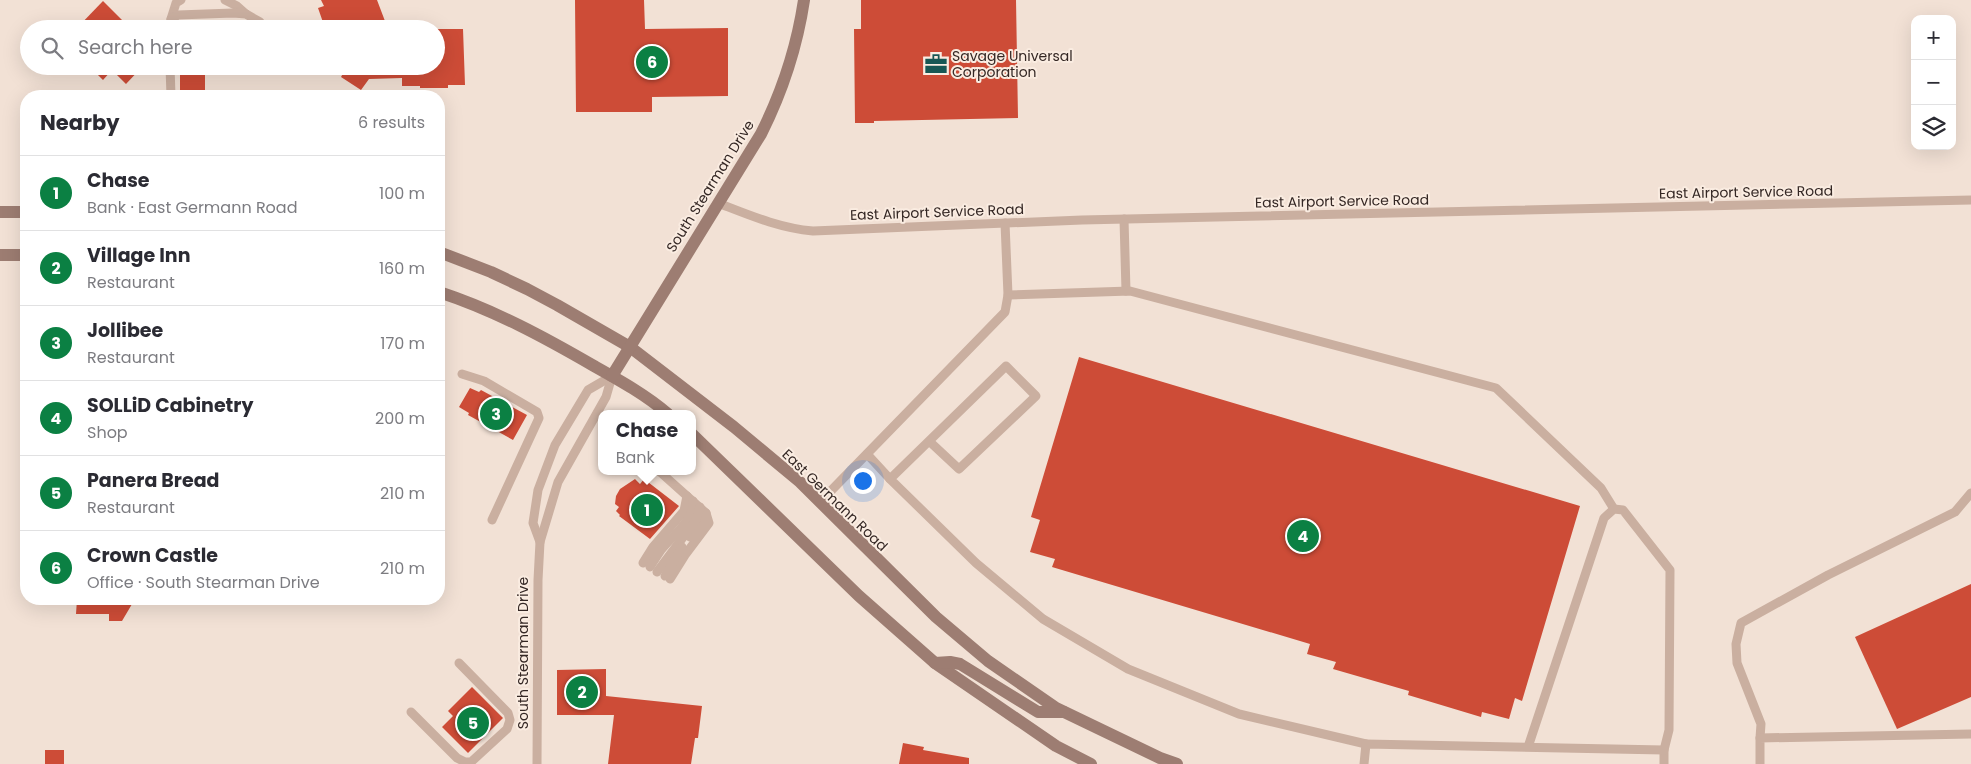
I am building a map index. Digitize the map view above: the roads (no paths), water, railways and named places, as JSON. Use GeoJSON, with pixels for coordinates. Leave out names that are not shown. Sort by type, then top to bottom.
{"type":"FeatureCollection","features":[{"type":"Feature","properties":{"kind":"main road","name":"South Stearman Drive"},"geometry":{"type":"LineString","coordinates":[[612,376],[761,134],[775,106],[796,37],[804,0]]}},
{"type":"Feature","properties":{"kind":"main road"},"geometry":{"type":"LineString","coordinates":[[0,212],[20,212]]}},
{"type":"Feature","properties":{"kind":"main road","name":"East Germann Road"},"geometry":{"type":"LineString","coordinates":[[445,254],[527,289],[630,347],[740,432],[800,482],[936,617],[988,661],[1064,712],[1160,758],[1177,764]]}},
{"type":"Feature","properties":{"kind":"main road"},"geometry":{"type":"LineString","coordinates":[[0,255],[20,255]]}},
{"type":"Feature","properties":{"kind":"main road"},"geometry":{"type":"LineString","coordinates":[[445,294],[506,318],[559,345],[612,376],[662,410]]}},
{"type":"Feature","properties":{"kind":"main road"},"geometry":{"type":"LineString","coordinates":[[696,438],[859,596],[935,663],[1056,746],[1091,764]]}},
{"type":"Feature","properties":{"kind":"main road"},"geometry":{"type":"LineString","coordinates":[[935,663],[950,662],[965,667],[1038,712],[1064,712]]}},
{"type":"Feature","properties":{"kind":"lane"},"geometry":{"type":"LineString","coordinates":[[172,20],[176,3],[181,0]]}},
{"type":"Feature","properties":{"kind":"lane"},"geometry":{"type":"LineString","coordinates":[[225,0],[256,20]]}},
{"type":"Feature","properties":{"kind":"lane"},"geometry":{"type":"LineString","coordinates":[[174,20],[178,15],[246,14]]}},
{"type":"Feature","properties":{"kind":"lane"},"geometry":{"type":"LineString","coordinates":[[170,75],[171,90]]}},
{"type":"Feature","properties":{"kind":"lane","name":"East Airport Service Road"},"geometry":{"type":"LineString","coordinates":[[718,203],[758,219],[791,229],[813,231],[1124,219],[1971,200]]}},
{"type":"Feature","properties":{"kind":"lane"},"geometry":{"type":"LineString","coordinates":[[1124,219],[1126,291]]}},
{"type":"Feature","properties":{"kind":"lane"},"geometry":{"type":"LineString","coordinates":[[820,502],[1005,312],[1008,296],[1005,224]]}},
{"type":"Feature","properties":{"kind":"lane"},"geometry":{"type":"LineString","coordinates":[[1008,296],[1130,291],[1496,388],[1602,488],[1614,509]]}},
{"type":"Feature","properties":{"kind":"lane"},"geometry":{"type":"LineString","coordinates":[[890,479],[929,441],[951,420],[973,405],[986,386],[1006,366],[1036,396],[1013,413],[996,429],[959,469],[929,441]]}},
{"type":"Feature","properties":{"kind":"lane"},"geometry":{"type":"LineString","coordinates":[[462,374],[484,381],[537,412],[539,418],[492,520]]}},
{"type":"Feature","properties":{"kind":"lane","name":"South Stearman Drive"},"geometry":{"type":"LineString","coordinates":[[540,542],[533,523],[538,490],[555,445],[588,390],[612,376]]}},
{"type":"Feature","properties":{"kind":"lane","name":"South Stearman Drive"},"geometry":{"type":"LineString","coordinates":[[599,410],[606,397],[612,376]]}},
{"type":"Feature","properties":{"kind":"lane"},"geometry":{"type":"LineString","coordinates":[[986,386],[993,393]]}},
{"type":"Feature","properties":{"kind":"lane","name":"South Stearman Drive"},"geometry":{"type":"LineString","coordinates":[[537,764],[540,542],[558,482],[598,411]]}},
{"type":"Feature","properties":{"kind":"lane"},"geometry":{"type":"LineString","coordinates":[[951,420],[958,427]]}},
{"type":"Feature","properties":{"kind":"lane"},"geometry":{"type":"LineString","coordinates":[[867,454],[976,563],[1043,619],[1128,668],[1239,714],[1366,744],[1664,750]]}},
{"type":"Feature","properties":{"kind":"lane"},"geometry":{"type":"LineString","coordinates":[[657,571],[685,555],[709,523],[696,504],[663,475]]}},
{"type":"Feature","properties":{"kind":"lane"},"geometry":{"type":"LineString","coordinates":[[1760,764],[1761,724],[1737,663],[1736,644],[1741,623],[1828,575],[1956,512],[1971,493]]}},
{"type":"Feature","properties":{"kind":"lane"},"geometry":{"type":"LineString","coordinates":[[657,571],[653,547],[684,511],[696,504]]}},
{"type":"Feature","properties":{"kind":"lane"},"geometry":{"type":"LineString","coordinates":[[657,571],[696,520],[696,504]]}},
{"type":"Feature","properties":{"kind":"lane"},"geometry":{"type":"LineString","coordinates":[[1528,747],[1604,518],[1614,509],[1623,510],[1670,570],[1669,730],[1664,750],[1664,764]]}},
{"type":"Feature","properties":{"kind":"lane"},"geometry":{"type":"LineString","coordinates":[[411,712],[457,758],[464,762],[471,762],[507,729],[510,720],[508,713],[459,663]]}},
{"type":"Feature","properties":{"kind":"lane"},"geometry":{"type":"LineString","coordinates":[[1760,738],[1971,734]]}},
{"type":"Feature","properties":{"kind":"lane"},"geometry":{"type":"LineString","coordinates":[[1364,764],[1366,744]]}},
{"type":"Feature","properties":{"kind":"place","name":"Crown Castle"},"geometry":{"type":"Point","coordinates":[652,62]}},
{"type":"Feature","properties":{"kind":"place","name":"Savage Universal Corporation"},"geometry":{"type":"Point","coordinates":[936,64]}},
{"type":"Feature","properties":{"kind":"place","name":"Jollibee"},"geometry":{"type":"Point","coordinates":[496,414]}},
{"type":"Feature","properties":{"kind":"place","name":"Chase"},"geometry":{"type":"Point","coordinates":[647,510]}},
{"type":"Feature","properties":{"kind":"place","name":"SOLLiD Cabinetry"},"geometry":{"type":"Point","coordinates":[1303,536]}},
{"type":"Feature","properties":{"kind":"place","name":"Village Inn"},"geometry":{"type":"Point","coordinates":[582,692]}},
{"type":"Feature","properties":{"kind":"place","name":"Panera Bread"},"geometry":{"type":"Point","coordinates":[473,723]}}]}
